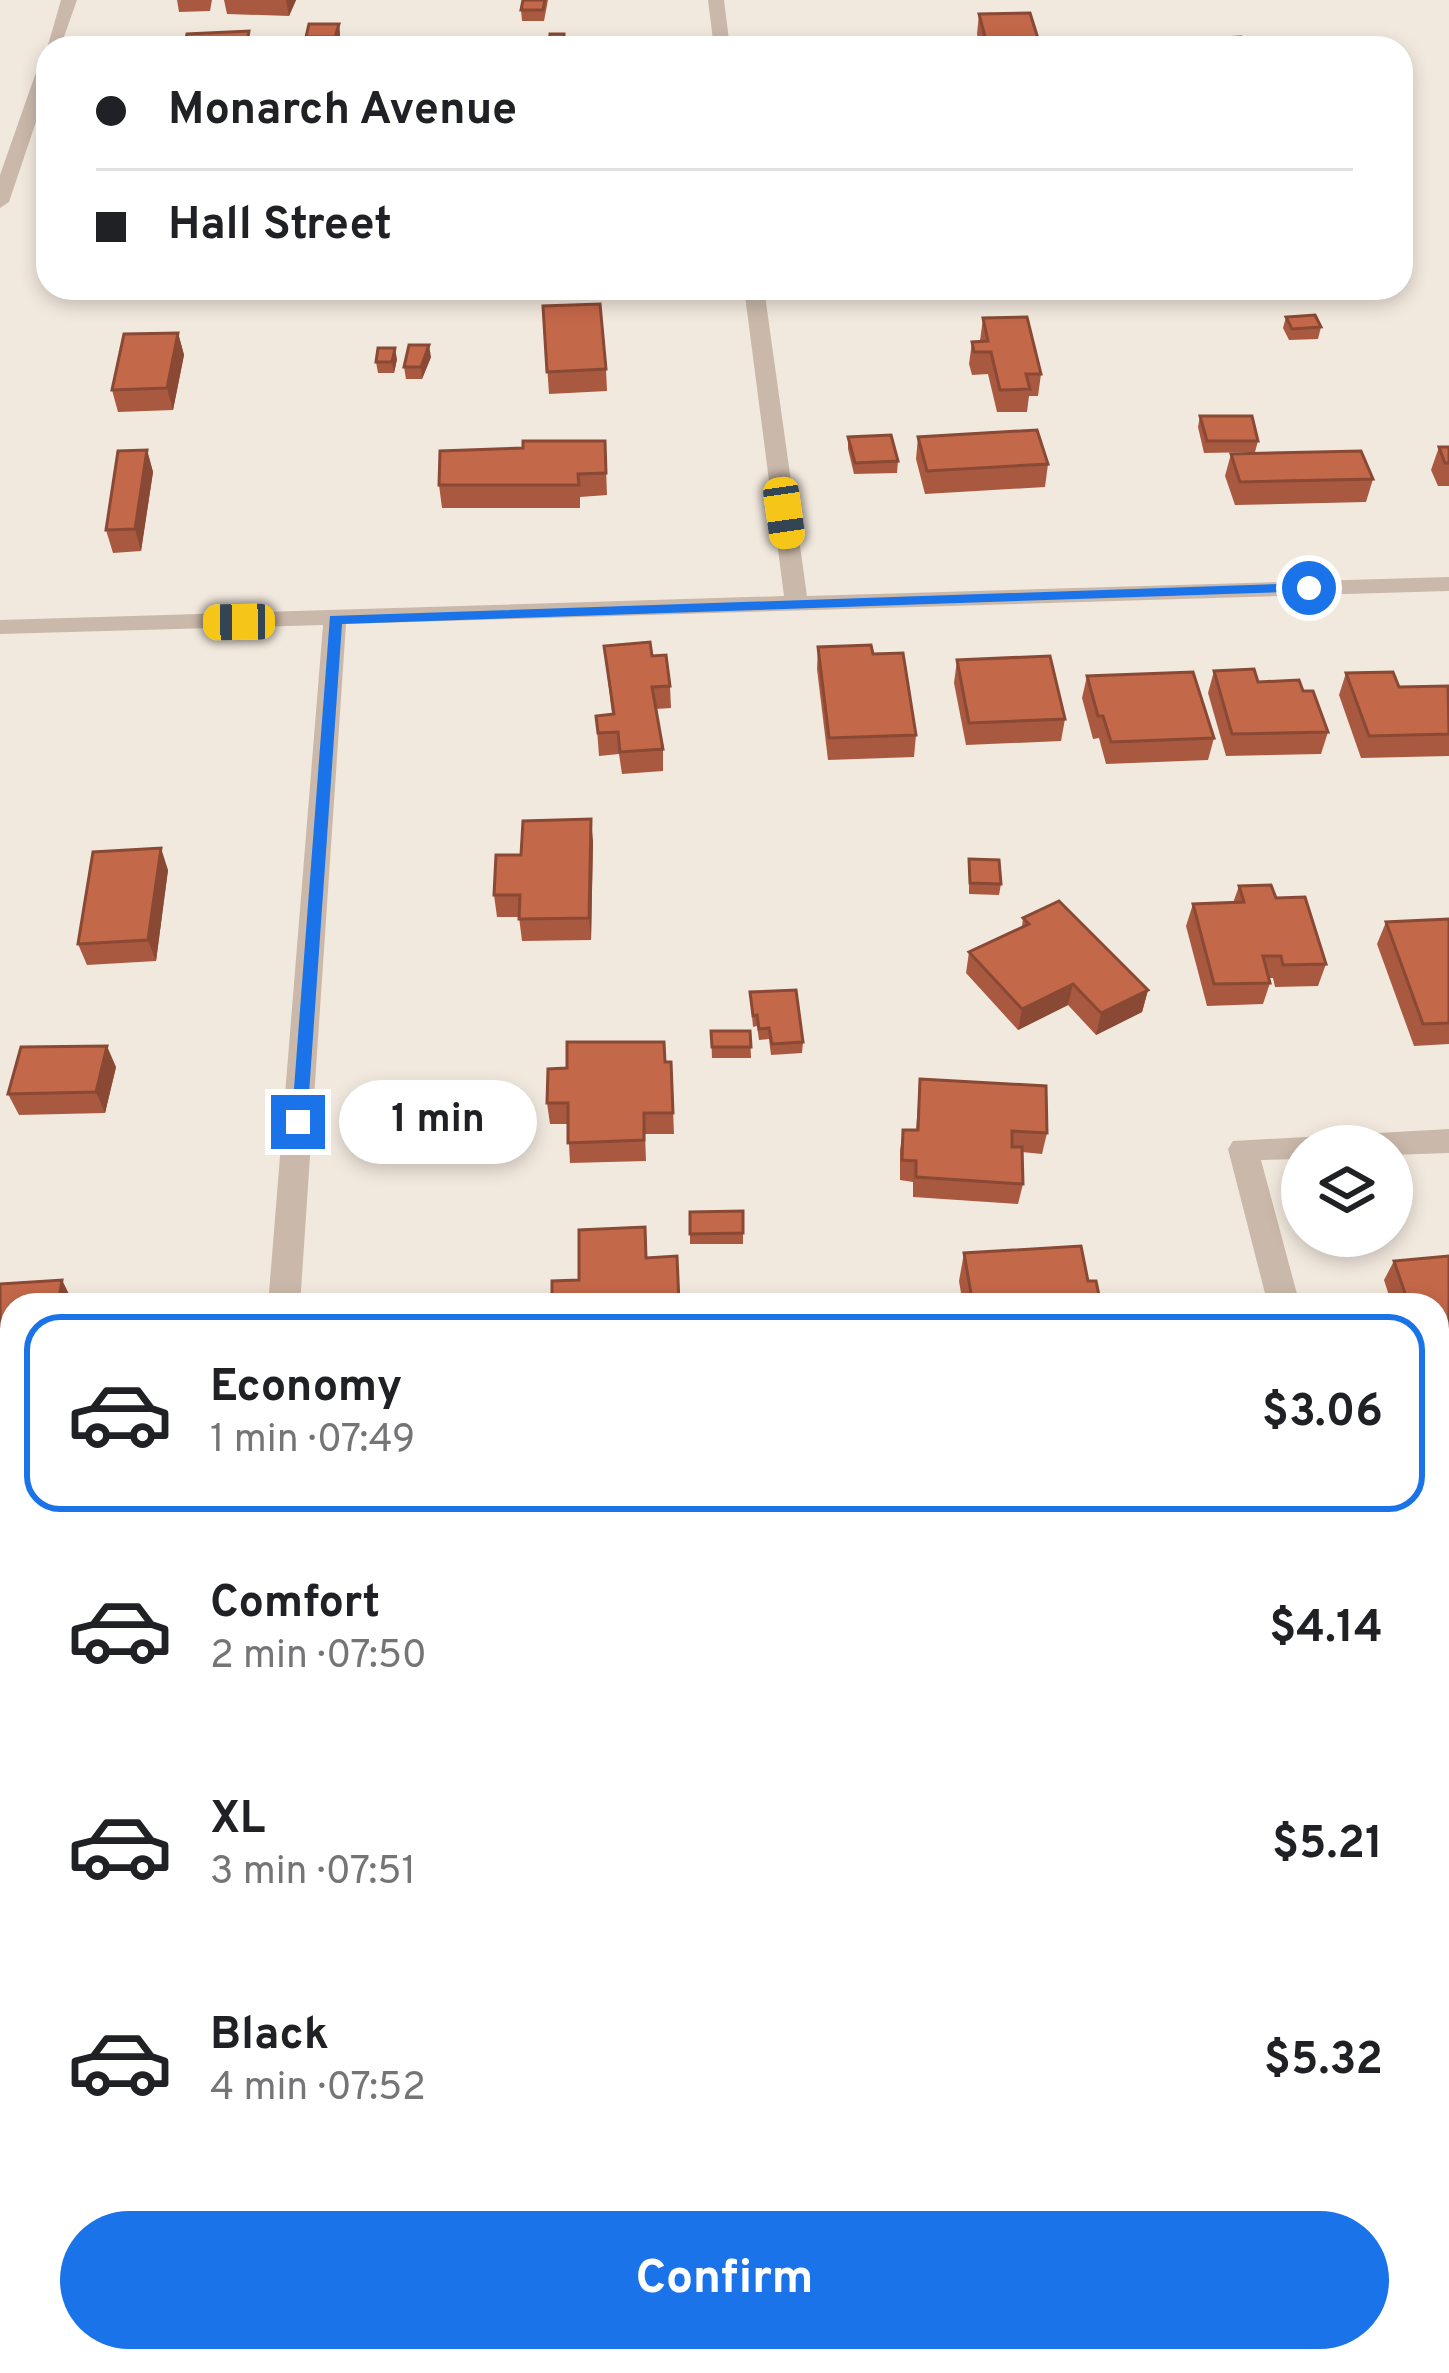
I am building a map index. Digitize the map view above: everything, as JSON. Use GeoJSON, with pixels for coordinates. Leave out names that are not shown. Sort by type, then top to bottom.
{"type":"FeatureCollection","features":[{"type":"Feature","properties":{"kind":"street"},"geometry":{"type":"LineString","coordinates":[[56,36],[69,0]]}},
{"type":"Feature","properties":{"kind":"street"},"geometry":{"type":"LineString","coordinates":[[716,0],[720,36]]}},
{"type":"Feature","properties":{"kind":"street"},"geometry":{"type":"LineString","coordinates":[[0,202],[36,96]]}},
{"type":"Feature","properties":{"kind":"street"},"geometry":{"type":"LineString","coordinates":[[756,300],[796,603]]}},
{"type":"Feature","properties":{"kind":"street"},"geometry":{"type":"LineString","coordinates":[[0,627],[1449,584]]}},
{"type":"Feature","properties":{"kind":"street"},"geometry":{"type":"LineString","coordinates":[[285,1293],[335,620]]}},
{"type":"Feature","properties":{"kind":"street"},"geometry":{"type":"LineString","coordinates":[[1413,1142],[1449,1141]]}},
{"type":"Feature","properties":{"kind":"street"},"geometry":{"type":"LineString","coordinates":[[1281,1148],[1243,1149],[1281,1293]]}},
{"type":"Feature","properties":{"kind":"building"},"geometry":{"type":"Polygon","coordinates":[[[523,0],[545,0],[543,10],[521,10],[523,0]]]}},
{"type":"Feature","properties":{"kind":"building"},"geometry":{"type":"Polygon","coordinates":[[[1030,13],[1037,36],[985,36],[979,14],[1030,13]]]}},
{"type":"Feature","properties":{"kind":"building"},"geometry":{"type":"Polygon","coordinates":[[[309,24],[339,24],[335,36],[306,36],[309,24]]]}},
{"type":"Feature","properties":{"kind":"building"},"geometry":{"type":"Polygon","coordinates":[[[249,31],[248,36],[187,34],[249,31]]]}},
{"type":"Feature","properties":{"kind":"building"},"geometry":{"type":"Polygon","coordinates":[[[600,304],[606,369],[547,372],[543,306],[600,304]]]}},
{"type":"Feature","properties":{"kind":"building"},"geometry":{"type":"Polygon","coordinates":[[[1315,315],[1321,327],[1292,329],[1286,317],[1315,315]]]}},
{"type":"Feature","properties":{"kind":"building"},"geometry":{"type":"Polygon","coordinates":[[[1027,317],[1041,374],[1026,374],[1030,389],[1000,390],[991,352],[974,352],[972,342],[988,341],[983,318],[1027,317]]]}},
{"type":"Feature","properties":{"kind":"building"},"geometry":{"type":"Polygon","coordinates":[[[178,333],[167,388],[112,390],[124,334],[178,333]]]}},
{"type":"Feature","properties":{"kind":"building"},"geometry":{"type":"Polygon","coordinates":[[[409,345],[429,345],[421,367],[404,367],[409,345]]]}},
{"type":"Feature","properties":{"kind":"building"},"geometry":{"type":"Polygon","coordinates":[[[378,348],[395,348],[392,362],[376,362],[378,348]]]}},
{"type":"Feature","properties":{"kind":"building"},"geometry":{"type":"Polygon","coordinates":[[[1200,416],[1252,416],[1258,441],[1207,441],[1200,416]]]}},
{"type":"Feature","properties":{"kind":"building"},"geometry":{"type":"Polygon","coordinates":[[[1037,430],[1048,464],[927,471],[918,437],[1037,430]]]}},
{"type":"Feature","properties":{"kind":"building"},"geometry":{"type":"Polygon","coordinates":[[[891,435],[898,461],[855,463],[848,437],[891,435]]]}},
{"type":"Feature","properties":{"kind":"building"},"geometry":{"type":"Polygon","coordinates":[[[523,441],[605,441],[606,473],[578,474],[579,485],[439,485],[440,451],[523,448],[523,441]]]}},
{"type":"Feature","properties":{"kind":"building"},"geometry":{"type":"Polygon","coordinates":[[[1439,447],[1449,447],[1449,463],[1445,463],[1439,447]]]}},
{"type":"Feature","properties":{"kind":"building"},"geometry":{"type":"Polygon","coordinates":[[[147,450],[135,529],[106,530],[118,451],[147,450]]]}},
{"type":"Feature","properties":{"kind":"building"},"geometry":{"type":"Polygon","coordinates":[[[1361,451],[1373,479],[1240,482],[1231,454],[1361,451]]]}},
{"type":"Feature","properties":{"kind":"building"},"geometry":{"type":"Polygon","coordinates":[[[650,642],[652,656],[666,655],[670,686],[652,687],[663,749],[620,752],[618,732],[598,733],[596,716],[614,714],[604,646],[650,642]]]}},
{"type":"Feature","properties":{"kind":"building"},"geometry":{"type":"Polygon","coordinates":[[[871,645],[873,654],[903,653],[916,735],[829,738],[818,647],[871,645]]]}},
{"type":"Feature","properties":{"kind":"building"},"geometry":{"type":"Polygon","coordinates":[[[1050,656],[1065,719],[969,723],[957,660],[1050,656]]]}},
{"type":"Feature","properties":{"kind":"building"},"geometry":{"type":"Polygon","coordinates":[[[1254,669],[1258,682],[1299,680],[1303,691],[1313,691],[1328,732],[1232,734],[1214,671],[1254,669]]]}},
{"type":"Feature","properties":{"kind":"building"},"geometry":{"type":"Polygon","coordinates":[[[1193,672],[1214,738],[1111,742],[1087,676],[1193,672]]]}},
{"type":"Feature","properties":{"kind":"building"},"geometry":{"type":"Polygon","coordinates":[[[1393,672],[1399,687],[1448,686],[1449,734],[1369,736],[1346,673],[1393,672]]]}},
{"type":"Feature","properties":{"kind":"building"},"geometry":{"type":"Polygon","coordinates":[[[591,819],[589,918],[519,919],[520,895],[494,895],[496,855],[521,855],[523,821],[591,819]]]}},
{"type":"Feature","properties":{"kind":"building"},"geometry":{"type":"Polygon","coordinates":[[[161,848],[148,940],[78,944],[93,852],[161,848]]]}},
{"type":"Feature","properties":{"kind":"building"},"geometry":{"type":"Polygon","coordinates":[[[969,859],[999,860],[1001,884],[970,883],[969,859]]]}},
{"type":"Feature","properties":{"kind":"building"},"geometry":{"type":"Polygon","coordinates":[[[1271,885],[1276,898],[1305,897],[1326,964],[1283,965],[1281,956],[1263,956],[1270,983],[1214,984],[1193,904],[1244,902],[1239,886],[1271,885]]]}},
{"type":"Feature","properties":{"kind":"building"},"geometry":{"type":"Polygon","coordinates":[[[1059,901],[1148,990],[1101,1013],[1073,984],[1022,1009],[969,952],[1029,924],[1023,918],[1059,901]]]}},
{"type":"Feature","properties":{"kind":"building"},"geometry":{"type":"Polygon","coordinates":[[[1449,919],[1449,1023],[1423,1024],[1386,922],[1449,919]]]}},
{"type":"Feature","properties":{"kind":"building"},"geometry":{"type":"Polygon","coordinates":[[[796,990],[803,1042],[772,1044],[769,1028],[759,1029],[757,1015],[753,1016],[750,992],[796,990]]]}},
{"type":"Feature","properties":{"kind":"building"},"geometry":{"type":"Polygon","coordinates":[[[711,1031],[750,1031],[751,1047],[712,1047],[711,1031]]]}},
{"type":"Feature","properties":{"kind":"building"},"geometry":{"type":"Polygon","coordinates":[[[567,1042],[664,1042],[665,1062],[671,1062],[673,1113],[644,1113],[644,1140],[568,1143],[568,1103],[547,1103],[548,1069],[567,1068],[567,1042]]]}},
{"type":"Feature","properties":{"kind":"building"},"geometry":{"type":"Polygon","coordinates":[[[107,1046],[96,1092],[8,1094],[21,1047],[107,1046]]]}},
{"type":"Feature","properties":{"kind":"building"},"geometry":{"type":"Polygon","coordinates":[[[920,1079],[1046,1086],[1047,1133],[1012,1131],[1012,1147],[1022,1147],[1023,1184],[916,1177],[916,1161],[902,1160],[903,1130],[918,1130],[920,1079]]]}},
{"type":"Feature","properties":{"kind":"building"},"geometry":{"type":"Polygon","coordinates":[[[743,1211],[743,1233],[690,1234],[690,1212],[743,1211]]]}},
{"type":"Feature","properties":{"kind":"building"},"geometry":{"type":"Polygon","coordinates":[[[645,1227],[646,1258],[677,1256],[679,1293],[552,1293],[552,1281],[579,1280],[579,1230],[645,1227]]]}},
{"type":"Feature","properties":{"kind":"building"},"geometry":{"type":"Polygon","coordinates":[[[1081,1246],[1088,1281],[1096,1281],[1098,1293],[971,1293],[964,1253],[1081,1246]]]}},
{"type":"Feature","properties":{"kind":"building"},"geometry":{"type":"Polygon","coordinates":[[[1449,1256],[1449,1293],[1405,1293],[1394,1261],[1449,1256]]]}},
{"type":"Feature","properties":{"kind":"building"},"geometry":{"type":"Polygon","coordinates":[[[62,1280],[60,1293],[0,1293],[0,1284],[62,1280]]]}},
{"type":"Feature","properties":{"kind":"route"},"geometry":{"type":"LineString","coordinates":[[298,1122],[335,620],[1309,588]]}}]}
